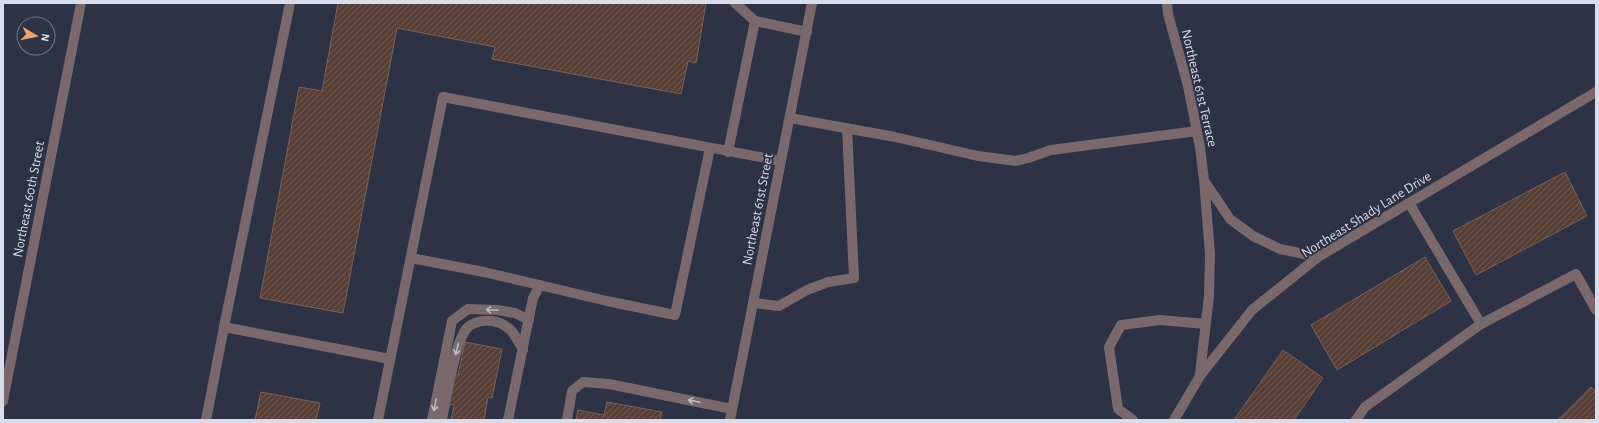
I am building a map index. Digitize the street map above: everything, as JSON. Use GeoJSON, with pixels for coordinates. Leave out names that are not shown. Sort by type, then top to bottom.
{"type":"FeatureCollection","features":[{"type":"Feature","properties":{"kind":"street","name":"Northeast 60th Street"},"geometry":{"type":"LineString","coordinates":[[3,401],[81,3]]}},
{"type":"Feature","properties":{"kind":"street"},"geometry":{"type":"LineString","coordinates":[[206,420],[290,3]]}},
{"type":"Feature","properties":{"kind":"street"},"geometry":{"type":"LineString","coordinates":[[735,3],[755,21],[807,32]]}},
{"type":"Feature","properties":{"kind":"street","name":"Northeast 61st Street"},"geometry":{"type":"LineString","coordinates":[[730,420],[812,3]]}},
{"type":"Feature","properties":{"kind":"street","name":"Northeast 61st Terrace"},"geometry":{"type":"LineString","coordinates":[[1167,3],[1168,14],[1188,86],[1197,131],[1204,180],[1210,254],[1209,296],[1200,376]]}},
{"type":"Feature","properties":{"kind":"street"},"geometry":{"type":"LineString","coordinates":[[728,152],[755,21]]}},
{"type":"Feature","properties":{"kind":"street","name":"Northeast Shady Lane Drive"},"geometry":{"type":"LineString","coordinates":[[1174,420],[1200,376],[1252,310],[1318,257],[1596,92]]}},
{"type":"Feature","properties":{"kind":"street"},"geometry":{"type":"LineString","coordinates":[[378,420],[443,97],[781,162]]}},
{"type":"Feature","properties":{"kind":"street"},"geometry":{"type":"LineString","coordinates":[[790,118],[895,137],[978,156],[1016,161],[1051,150],[1197,131]]}},
{"type":"Feature","properties":{"kind":"street"},"geometry":{"type":"LineString","coordinates":[[753,303],[779,306],[808,290],[828,282],[854,278],[847,128]]}},
{"type":"Feature","properties":{"kind":"street"},"geometry":{"type":"LineString","coordinates":[[410,258],[540,284],[607,301],[675,315],[710,148]]}},
{"type":"Feature","properties":{"kind":"street","name":"Northeast 61st Terrace"},"geometry":{"type":"LineString","coordinates":[[1204,180],[1230,219],[1253,236],[1280,249],[1318,257]]}},
{"type":"Feature","properties":{"kind":"street"},"geometry":{"type":"LineString","coordinates":[[1409,203],[1481,324]]}},
{"type":"Feature","properties":{"kind":"street"},"geometry":{"type":"LineString","coordinates":[[1356,420],[1365,407],[1481,324],[1576,274],[1596,310]]}},
{"type":"Feature","properties":{"kind":"street"},"geometry":{"type":"LineString","coordinates":[[508,420],[533,298],[540,284]]}},
{"type":"Feature","properties":{"kind":"street"},"geometry":{"type":"LineString","coordinates":[[432,420],[452,321],[468,308],[515,313],[529,320]]}},
{"type":"Feature","properties":{"kind":"street"},"geometry":{"type":"LineString","coordinates":[[442,420],[458,343],[468,327],[483,320],[500,323],[514,332],[523,350]]}},
{"type":"Feature","properties":{"kind":"street"},"geometry":{"type":"LineString","coordinates":[[1133,420],[1118,409],[1109,347],[1122,324],[1160,320],[1206,324]]}},
{"type":"Feature","properties":{"kind":"street"},"geometry":{"type":"LineString","coordinates":[[224,327],[390,359]]}},
{"type":"Feature","properties":{"kind":"street"},"geometry":{"type":"LineString","coordinates":[[567,420],[572,391],[583,382],[609,384],[732,409]]}},
{"type":"Feature","properties":{"kind":"building"},"geometry":{"type":"Polygon","coordinates":[[[338,3],[706,3],[696,63],[688,61],[681,94],[492,59],[495,47],[397,28],[343,313],[260,298],[299,87],[322,91],[338,3]]]}},
{"type":"Feature","properties":{"kind":"building"},"geometry":{"type":"Polygon","coordinates":[[[1565,172],[1587,216],[1476,275],[1453,231],[1565,172]]]}},
{"type":"Feature","properties":{"kind":"building"},"geometry":{"type":"Polygon","coordinates":[[[1425,257],[1451,301],[1337,370],[1311,325],[1425,257]]]}},
{"type":"Feature","properties":{"kind":"building"},"geometry":{"type":"Polygon","coordinates":[[[465,342],[502,349],[492,398],[488,397],[484,420],[451,420],[454,405],[448,404],[454,374],[458,375],[465,342]]]}},
{"type":"Feature","properties":{"kind":"building"},"geometry":{"type":"Polygon","coordinates":[[[1283,350],[1323,378],[1294,420],[1234,420],[1283,350]]]}},
{"type":"Feature","properties":{"kind":"building"},"geometry":{"type":"Polygon","coordinates":[[[1591,387],[1596,392],[1596,420],[1558,420],[1591,387]]]}},
{"type":"Feature","properties":{"kind":"building"},"geometry":{"type":"Polygon","coordinates":[[[261,392],[320,403],[316,420],[255,420],[261,392]]]}},
{"type":"Feature","properties":{"kind":"building"},"geometry":{"type":"Polygon","coordinates":[[[607,402],[662,412],[660,420],[576,420],[578,410],[604,415],[607,402]]]}}]}
